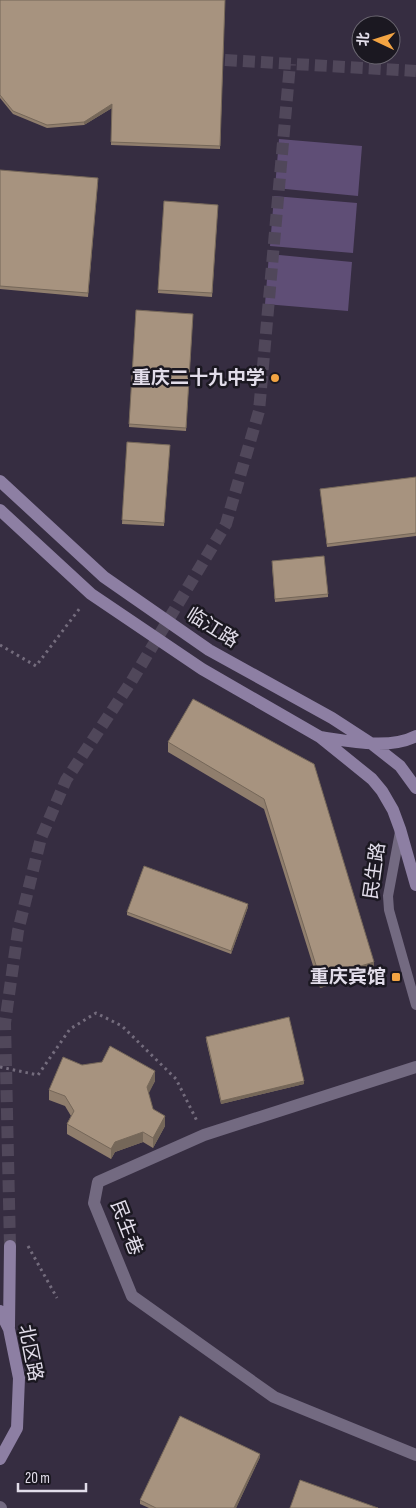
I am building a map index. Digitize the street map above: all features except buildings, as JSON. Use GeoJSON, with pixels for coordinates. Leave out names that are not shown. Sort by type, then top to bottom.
{"type":"FeatureCollection","features":[{"type":"Feature","properties":{"kind":"main road","name":"临江路"},"geometry":{"type":"LineString","coordinates":[[0,481],[104,577],[209,650],[332,718],[372,744],[400,766],[416,788]]}},
{"type":"Feature","properties":{"kind":"main road","name":"临江路"},"geometry":{"type":"LineString","coordinates":[[0,510],[91,594],[202,668],[320,737]]}},
{"type":"Feature","properties":{"kind":"main road"},"geometry":{"type":"LineString","coordinates":[[320,737],[372,744],[410,739],[416,736]]}},
{"type":"Feature","properties":{"kind":"main road","name":"民生路"},"geometry":{"type":"LineString","coordinates":[[320,737],[372,779],[382,791],[393,810],[400,828],[416,885]]}},
{"type":"Feature","properties":{"kind":"main road"},"geometry":{"type":"LineString","coordinates":[[9,1329],[10,1246]]}},
{"type":"Feature","properties":{"kind":"main road","name":"北区路"},"geometry":{"type":"LineString","coordinates":[[0,1312],[9,1329],[19,1378],[16,1428],[0,1459]]}},
{"type":"Feature","properties":{"kind":"street","name":"民生巷"},"geometry":{"type":"LineString","coordinates":[[416,1067],[204,1135],[98,1182],[94,1203],[132,1296],[274,1397],[416,1455]]}},
{"type":"Feature","properties":{"kind":"lane","name":"民生路"},"geometry":{"type":"LineString","coordinates":[[400,828],[388,896],[389,910],[416,1004]]}},
{"type":"Feature","properties":{"kind":"path"},"geometry":{"type":"LineString","coordinates":[[0,646],[36,666],[91,594]]}},
{"type":"Feature","properties":{"kind":"path"},"geometry":{"type":"LineString","coordinates":[[0,1067],[38,1075],[70,1029],[96,1013],[122,1026],[176,1079],[204,1135]]}},
{"type":"Feature","properties":{"kind":"path"},"geometry":{"type":"LineString","coordinates":[[25,1241],[56,1298]]}},
{"type":"Feature","properties":{"kind":"shaded area"},"geometry":{"type":"Polygon","coordinates":[[[279,139],[362,146],[358,196],[275,188],[279,139]]]}},
{"type":"Feature","properties":{"kind":"shaded area"},"geometry":{"type":"Polygon","coordinates":[[[274,196],[357,203],[353,253],[270,246],[274,196]]]}},
{"type":"Feature","properties":{"kind":"shaded area"},"geometry":{"type":"Polygon","coordinates":[[[269,254],[352,262],[348,311],[265,304],[269,254]]]}},
{"type":"Feature","properties":{"kind":"tunnel"},"geometry":{"type":"LineString","coordinates":[[207,59],[416,71]]}},
{"type":"Feature","properties":{"kind":"tunnel"},"geometry":{"type":"LineString","coordinates":[[10,1246],[5,1023],[18,931],[41,838],[66,780],[131,682],[226,524],[259,411],[290,64]]}},
{"type":"Feature","properties":{"kind":"place","name":"重庆二十九中学"},"geometry":{"type":"Point","coordinates":[275,378]}},
{"type":"Feature","properties":{"kind":"place","name":"重庆宾馆"},"geometry":{"type":"Point","coordinates":[396,977]}}]}
